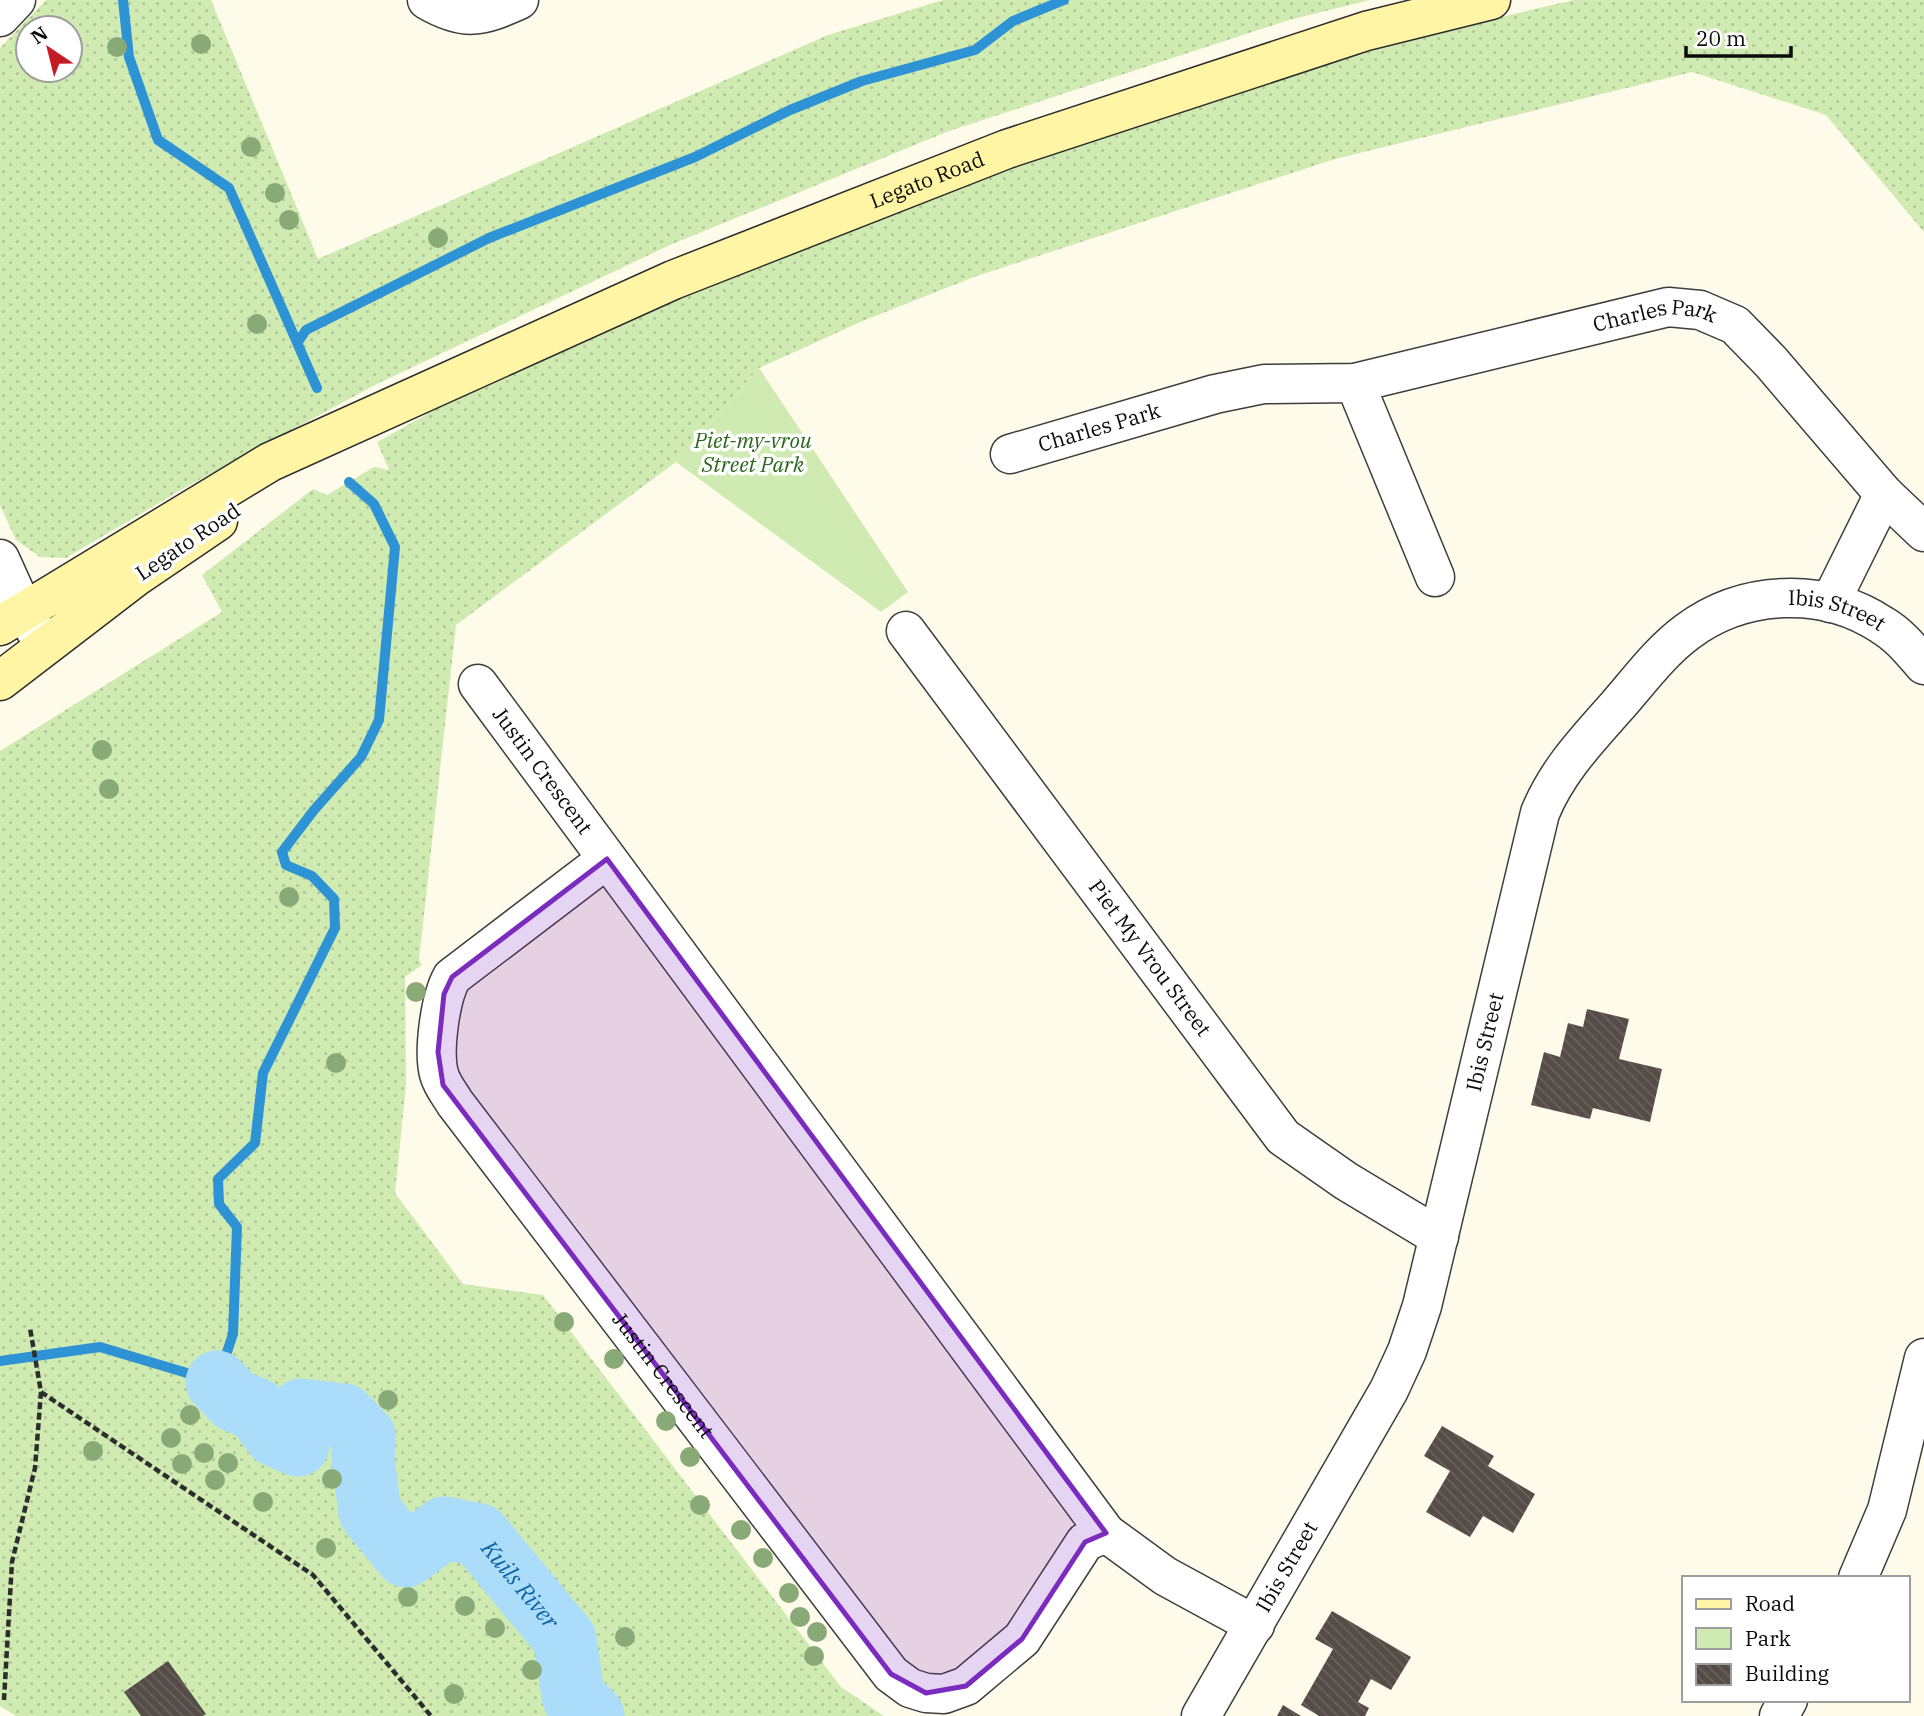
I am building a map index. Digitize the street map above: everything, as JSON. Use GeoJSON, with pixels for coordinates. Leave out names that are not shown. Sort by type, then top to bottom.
{"type":"FeatureCollection","features":[{"type":"Feature","properties":{"kind":"street"},"geometry":{"type":"LineString","coordinates":[[0,17],[16,0]]}},
{"type":"Feature","properties":{"kind":"street"},"geometry":{"type":"LineString","coordinates":[[427,0],[465,17],[489,13],[519,0]]}},
{"type":"Feature","properties":{"kind":"street","name":"Legato Road"},"geometry":{"type":"LineString","coordinates":[[11,618],[270,462],[673,280],[1007,149],[1366,31],[1491,0]]}},
{"type":"Feature","properties":{"kind":"street","name":"Charles Park"},"geometry":{"type":"LineString","coordinates":[[1010,454],[1215,394],[1264,384],[1354,383],[1668,307],[1700,310],[1735,325],[1771,362],[1884,494],[1924,532]]}},
{"type":"Feature","properties":{"kind":"street"},"geometry":{"type":"LineString","coordinates":[[1354,383],[1434,577]]}},
{"type":"Feature","properties":{"kind":"street","name":"Legato Road"},"geometry":{"type":"LineString","coordinates":[[0,681],[137,576],[382,410]]}},
{"type":"Feature","properties":{"kind":"street"},"geometry":{"type":"LineString","coordinates":[[1830,603],[1884,494]]}},
{"type":"Feature","properties":{"kind":"street"},"geometry":{"type":"LineString","coordinates":[[0,559],[11,618],[44,646]]}},
{"type":"Feature","properties":{"kind":"street","name":"Ibis Street"},"geometry":{"type":"LineString","coordinates":[[1201,1716],[1255,1625],[1407,1352],[1439,1237],[1539,813],[1549,789],[1568,762],[1686,633],[1713,615],[1742,603],[1795,597],[1830,603],[1881,623],[1901,638],[1924,665]]}},
{"type":"Feature","properties":{"kind":"street","name":"Piet My Vrou Street"},"geometry":{"type":"LineString","coordinates":[[906,631],[1283,1136],[1346,1181],[1439,1237]]}},
{"type":"Feature","properties":{"kind":"street","name":"Justin Crescent"},"geometry":{"type":"LineString","coordinates":[[478,684],[1106,1532],[1165,1576],[1255,1625]]}},
{"type":"Feature","properties":{"kind":"street","name":"Justin Crescent"},"geometry":{"type":"LineString","coordinates":[[607,859],[452,977],[444,995],[438,1052],[441,1078],[455,1103],[891,1674],[910,1688],[944,1694],[966,1686],[987,1671],[1022,1639],[1085,1542],[1106,1532]]}},
{"type":"Feature","properties":{"kind":"street"},"geometry":{"type":"LineString","coordinates":[[1859,1576],[1887,1510],[1924,1358]]}},
{"type":"Feature","properties":{"kind":"path"},"geometry":{"type":"LineString","coordinates":[[4,1700],[12,1562],[35,1468],[41,1392],[30,1328]]}},
{"type":"Feature","properties":{"kind":"path"},"geometry":{"type":"LineString","coordinates":[[41,1392],[313,1575],[431,1716]]}},
{"type":"Feature","properties":{"kind":"highlighted area"},"geometry":{"type":"Polygon","coordinates":[[[607,859],[1106,1533],[1085,1542],[1022,1639],[966,1686],[926,1693],[891,1674],[443,1085],[438,1052],[444,994],[452,977],[607,859]]]}},
{"type":"Feature","properties":{"kind":"green space"},"geometry":{"type":"Polygon","coordinates":[[[46,0],[211,0],[318,259],[828,35],[943,0],[1370,0],[1289,20],[949,131],[670,245],[377,384],[186,487],[66,558],[40,557],[16,540],[0,505],[0,48],[14,33],[14,84],[84,84],[84,14],[33,14],[46,0]]]}},
{"type":"Feature","properties":{"kind":"green space"},"geometry":{"type":"Polygon","coordinates":[[[1574,0],[1924,0],[1924,232],[1826,115],[1692,72],[1335,159],[974,277],[865,320],[759,368],[676,462],[456,625],[419,960],[422,965],[405,977],[406,1085],[395,1193],[463,1284],[543,1295],[841,1687],[884,1716],[16,1716],[0,1706],[0,751],[222,612],[202,575],[313,489],[327,495],[374,467],[389,470],[377,442],[440,407],[812,237],[1252,83],[1475,23],[1574,0]]]}},
{"type":"Feature","properties":{"kind":"green space","name":"Piet-my-vrou Street Park"},"geometry":{"type":"Polygon","coordinates":[[[759,368],[908,592],[881,612],[676,462],[759,368]]]}},
{"type":"Feature","properties":{"kind":"building"},"geometry":{"type":"Polygon","coordinates":[[[1587,1009],[1629,1019],[1619,1059],[1662,1069],[1650,1122],[1593,1108],[1590,1119],[1531,1105],[1544,1052],[1560,1057],[1568,1023],[1583,1027],[1587,1009]]]}},
{"type":"Feature","properties":{"kind":"building"},"geometry":{"type":"Polygon","coordinates":[[[1442,1426],[1494,1456],[1488,1466],[1535,1494],[1513,1533],[1483,1516],[1470,1537],[1426,1512],[1450,1471],[1424,1456],[1442,1426]]]}},
{"type":"Feature","properties":{"kind":"building"},"geometry":{"type":"Polygon","coordinates":[[[1332,1611],[1411,1657],[1391,1690],[1371,1679],[1358,1702],[1369,1708],[1365,1716],[1319,1716],[1301,1705],[1333,1649],[1315,1639],[1332,1611]]]}},
{"type":"Feature","properties":{"kind":"building"},"geometry":{"type":"Polygon","coordinates":[[[168,1661],[206,1714],[141,1716],[124,1692],[168,1661]]]}},
{"type":"Feature","properties":{"kind":"building"},"geometry":{"type":"Polygon","coordinates":[[[1283,1705],[1301,1716],[1277,1716],[1283,1705]]]}},
{"type":"Feature","properties":{"kind":"waterway"},"geometry":{"type":"LineString","coordinates":[[123,0],[129,57],[158,140],[229,188],[317,388]]}},
{"type":"Feature","properties":{"kind":"waterway"},"geometry":{"type":"LineString","coordinates":[[298,342],[306,330],[489,238],[695,157],[790,110],[862,81],[975,50],[1013,21],[1064,0]]}},
{"type":"Feature","properties":{"kind":"waterway"},"geometry":{"type":"LineString","coordinates":[[0,1361],[100,1347],[217,1382],[233,1334],[237,1227],[219,1204],[218,1179],[255,1143],[263,1073],[335,928],[334,899],[312,876],[286,865],[282,852],[314,810],[361,757],[379,720],[395,547],[374,504],[349,482]]}},
{"type":"Feature","properties":{"kind":"waterway","name":"Kuils River"},"geometry":{"type":"LineString","coordinates":[[217,1382],[235,1401],[256,1409],[275,1435],[298,1445],[301,1410],[344,1415],[364,1436],[363,1460],[370,1512],[406,1556],[444,1528],[479,1535],[565,1639],[573,1696],[593,1716]]}}]}
